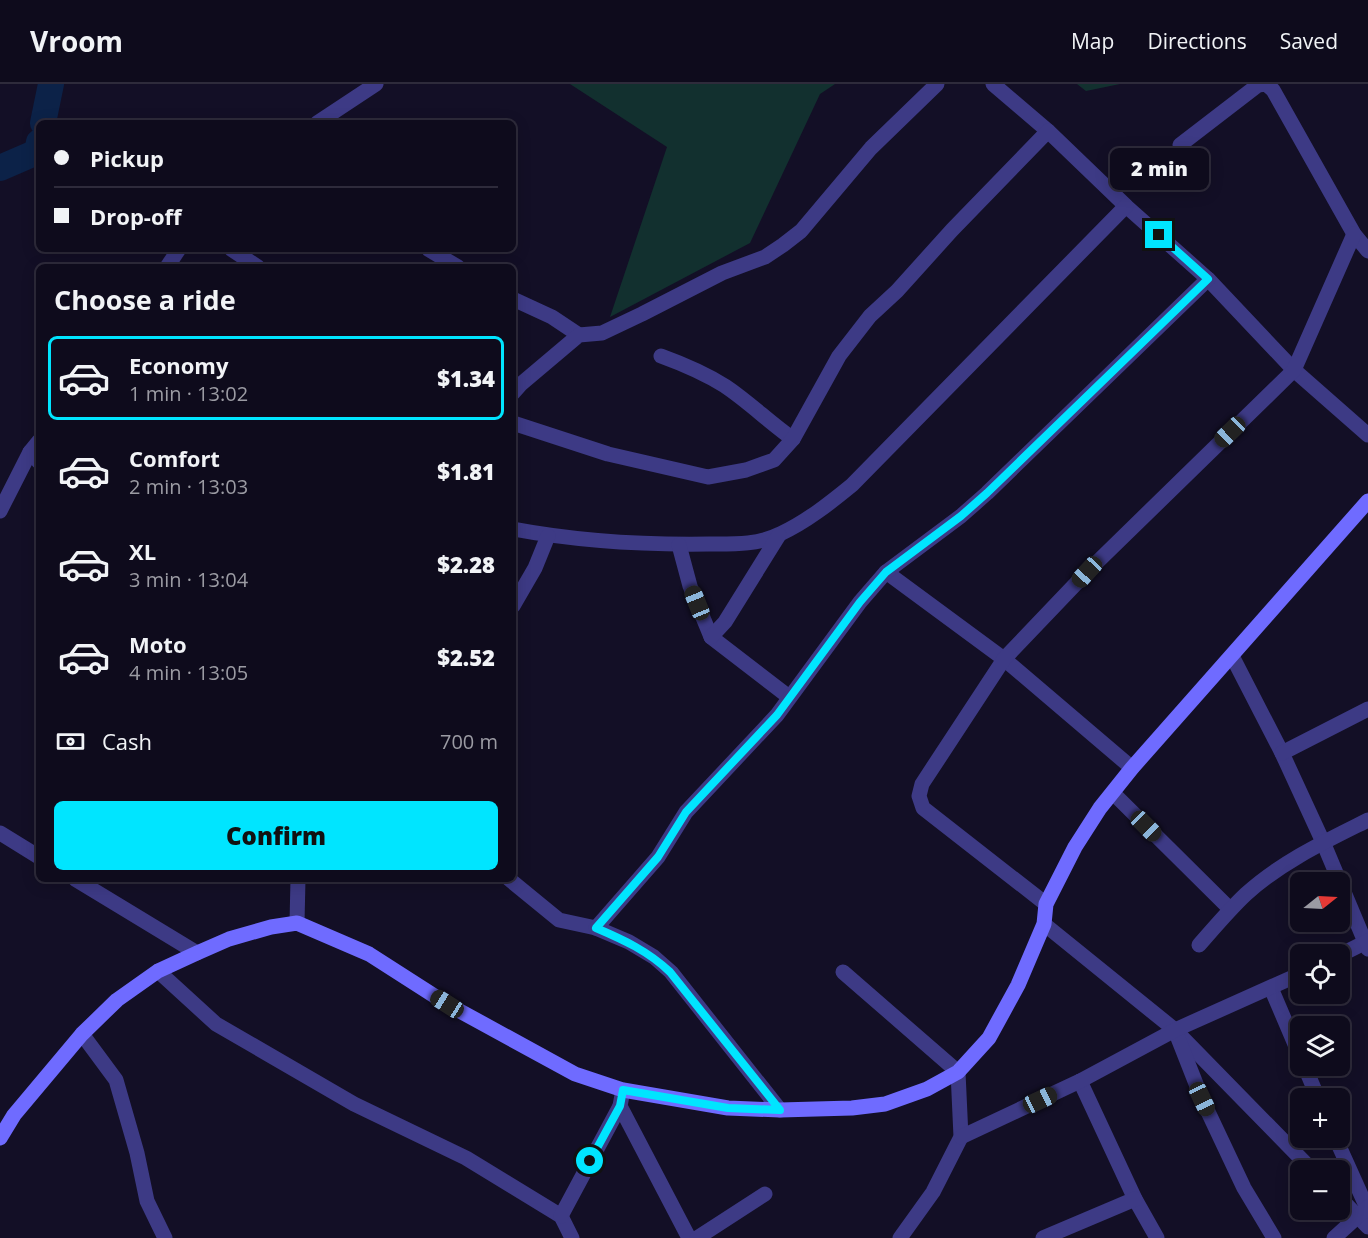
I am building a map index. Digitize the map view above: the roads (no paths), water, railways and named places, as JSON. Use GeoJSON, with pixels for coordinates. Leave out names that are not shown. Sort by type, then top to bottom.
{"type":"FeatureCollection","features":[{"type":"Feature","properties":{"kind":"main road"},"geometry":{"type":"LineString","coordinates":[[0,1138],[14,1115],[81,1034],[117,1000],[158,971],[229,939],[297,923],[369,954],[447,1004],[575,1074],[623,1090],[728,1108],[780,1110],[852,1108],[885,1104],[927,1089],[958,1072],[989,1038],[1000,1022],[1044,924],[1046,904],[1075,848],[1113,793],[1132,768],[1368,501]]}},
{"type":"Feature","properties":{"kind":"street"},"geometry":{"type":"LineString","coordinates":[[321,120],[376,84]]}},
{"type":"Feature","properties":{"kind":"street"},"geometry":{"type":"LineString","coordinates":[[516,390],[579,335],[602,333],[722,273],[765,257],[783,245],[801,231],[871,148],[937,84]]}},
{"type":"Feature","properties":{"kind":"street"},"geometry":{"type":"LineString","coordinates":[[993,84],[1048,130],[1126,206],[1208,279],[1294,370],[1368,435]]}},
{"type":"Feature","properties":{"kind":"street"},"geometry":{"type":"LineString","coordinates":[[1180,145],[1258,85],[1266,84],[1273,90],[1354,234],[1368,251]]}},
{"type":"Feature","properties":{"kind":"street"},"geometry":{"type":"LineString","coordinates":[[516,424],[608,454],[708,477],[746,470],[774,460],[793,439],[839,356],[870,316],[897,291],[1048,130]]}},
{"type":"Feature","properties":{"kind":"street"},"geometry":{"type":"LineString","coordinates":[[516,531],[548,536],[679,544],[751,543],[779,535],[826,506],[852,485],[1126,206]]}},
{"type":"Feature","properties":{"kind":"street"},"geometry":{"type":"LineString","coordinates":[[1046,904],[923,808],[919,796],[921,784],[1004,658],[1087,572],[1294,370],[1354,234]]}},
{"type":"Feature","properties":{"kind":"street"},"geometry":{"type":"LineString","coordinates":[[236,252],[254,264]]}},
{"type":"Feature","properties":{"kind":"street"},"geometry":{"type":"LineString","coordinates":[[433,252],[453,264]]}},
{"type":"Feature","properties":{"kind":"street"},"geometry":{"type":"LineString","coordinates":[[596,928],[658,857],[686,812],[777,715],[860,602],[886,572],[961,516],[987,493],[1208,279]]}},
{"type":"Feature","properties":{"kind":"street"},"geometry":{"type":"LineString","coordinates":[[516,300],[552,317],[579,335]]}},
{"type":"Feature","properties":{"kind":"street"},"geometry":{"type":"LineString","coordinates":[[661,356],[708,376],[728,388],[770,424],[793,439]]}},
{"type":"Feature","properties":{"kind":"street"},"geometry":{"type":"LineString","coordinates":[[1,507],[36,452]]}},
{"type":"Feature","properties":{"kind":"street"},"geometry":{"type":"LineString","coordinates":[[711,637],[725,622],[779,535]]}},
{"type":"Feature","properties":{"kind":"street"},"geometry":{"type":"LineString","coordinates":[[516,601],[535,568],[548,536]]}},
{"type":"Feature","properties":{"kind":"street"},"geometry":{"type":"LineString","coordinates":[[679,544],[690,586],[711,637],[789,697]]}},
{"type":"Feature","properties":{"kind":"street"},"geometry":{"type":"LineString","coordinates":[[886,572],[1004,658],[1132,768]]}},
{"type":"Feature","properties":{"kind":"street"},"geometry":{"type":"LineString","coordinates":[[1232,656],[1282,753],[1367,944],[1350,951]]}},
{"type":"Feature","properties":{"kind":"street"},"geometry":{"type":"LineString","coordinates":[[1282,753],[1368,709]]}},
{"type":"Feature","properties":{"kind":"street"},"geometry":{"type":"LineString","coordinates":[[1113,793],[1230,909]]}},
{"type":"Feature","properties":{"kind":"street"},"geometry":{"type":"LineString","coordinates":[[1199,945],[1246,893],[1271,874],[1323,842],[1368,820]]}},
{"type":"Feature","properties":{"kind":"street"},"geometry":{"type":"LineString","coordinates":[[0,833],[36,855]]}},
{"type":"Feature","properties":{"kind":"street"},"geometry":{"type":"LineString","coordinates":[[80,882],[197,953]]}},
{"type":"Feature","properties":{"kind":"street"},"geometry":{"type":"LineString","coordinates":[[297,923],[298,882]]}},
{"type":"Feature","properties":{"kind":"street"},"geometry":{"type":"LineString","coordinates":[[513,882],[559,920],[596,928],[629,942],[654,957],[670,972],[780,1110]]}},
{"type":"Feature","properties":{"kind":"street"},"geometry":{"type":"LineString","coordinates":[[1044,924],[1175,1030],[1302,1160]]}},
{"type":"Feature","properties":{"kind":"street"},"geometry":{"type":"LineString","coordinates":[[158,971],[216,1024],[354,1104],[466,1158],[561,1216],[572,1238]]}},
{"type":"Feature","properties":{"kind":"street"},"geometry":{"type":"LineString","coordinates":[[843,972],[958,1072],[961,1137],[933,1192],[900,1238]]}},
{"type":"Feature","properties":{"kind":"street"},"geometry":{"type":"LineString","coordinates":[[961,1137],[1080,1081],[1175,1030],[1290,979]]}},
{"type":"Feature","properties":{"kind":"street"},"geometry":{"type":"LineString","coordinates":[[1271,988],[1290,1033]]}},
{"type":"Feature","properties":{"kind":"street"},"geometry":{"type":"LineString","coordinates":[[1175,1030],[1202,1099],[1244,1188],[1274,1238]]}},
{"type":"Feature","properties":{"kind":"street"},"geometry":{"type":"LineString","coordinates":[[81,1034],[116,1080],[137,1153],[147,1201],[165,1238]]}},
{"type":"Feature","properties":{"kind":"street"},"geometry":{"type":"LineString","coordinates":[[1080,1081],[1135,1199],[1157,1238]]}},
{"type":"Feature","properties":{"kind":"street"},"geometry":{"type":"LineString","coordinates":[[561,1216],[620,1106],[623,1090]]}},
{"type":"Feature","properties":{"kind":"street"},"geometry":{"type":"LineString","coordinates":[[620,1106],[689,1238]]}},
{"type":"Feature","properties":{"kind":"street"},"geometry":{"type":"LineString","coordinates":[[1339,1148],[1365,1215]]}},
{"type":"Feature","properties":{"kind":"street"},"geometry":{"type":"LineString","coordinates":[[697,1238],[765,1194]]}},
{"type":"Feature","properties":{"kind":"street"},"geometry":{"type":"LineString","coordinates":[[1043,1238],[1135,1199]]}},
{"type":"Feature","properties":{"kind":"street"},"geometry":{"type":"LineString","coordinates":[[1350,1205],[1365,1215]]}},
{"type":"Feature","properties":{"kind":"street"},"geometry":{"type":"LineString","coordinates":[[1334,1238],[1365,1215]]}},
{"type":"Feature","properties":{"kind":"waterway"},"geometry":{"type":"LineString","coordinates":[[44,120],[51,84]]}},
{"type":"Feature","properties":{"kind":"waterway"},"geometry":{"type":"LineString","coordinates":[[0,168],[36,152]]}}]}
